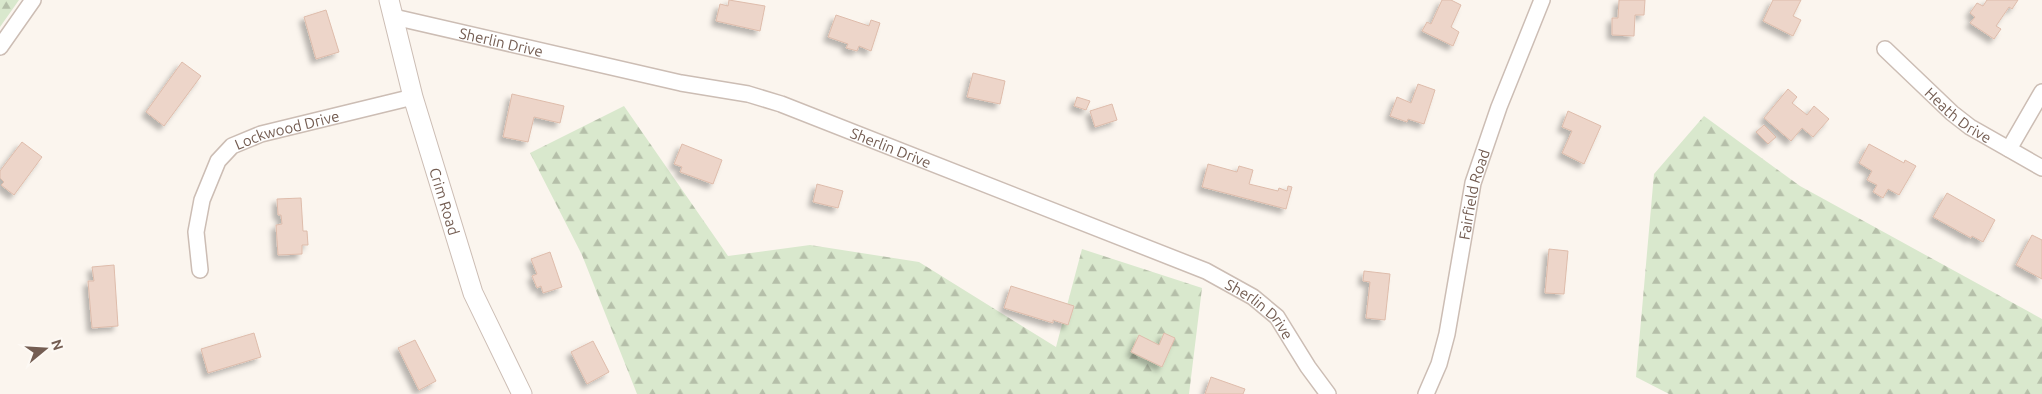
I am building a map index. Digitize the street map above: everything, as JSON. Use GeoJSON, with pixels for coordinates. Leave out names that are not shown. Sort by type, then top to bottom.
{"type":"FeatureCollection","features":[{"type":"Feature","properties":{"kind":"street"},"geometry":{"type":"LineString","coordinates":[[0,47],[33,0]]}},
{"type":"Feature","properties":{"kind":"street","name":"Fairfield Road"},"geometry":{"type":"LineString","coordinates":[[1426,394],[1439,364],[1447,334],[1473,183],[1542,0]]}},
{"type":"Feature","properties":{"kind":"street","name":"Crim Road"},"geometry":{"type":"LineString","coordinates":[[392,8],[413,97],[473,294],[522,394]]}},
{"type":"Feature","properties":{"kind":"street","name":"Sherlin Drive"},"geometry":{"type":"LineString","coordinates":[[392,8],[681,83],[748,94],[781,104],[1206,271],[1254,297],[1276,317],[1308,368],[1328,394]]}},
{"type":"Feature","properties":{"kind":"street","name":"Heath Drive"},"geometry":{"type":"LineString","coordinates":[[1885,50],[1952,113],[1970,127],[2042,168]]}},
{"type":"Feature","properties":{"kind":"street"},"geometry":{"type":"LineString","coordinates":[[2009,149],[2042,92]]}},
{"type":"Feature","properties":{"kind":"street","name":"Lockwood Drive"},"geometry":{"type":"LineString","coordinates":[[200,270],[196,232],[202,200],[218,161],[232,146],[261,134],[413,97]]}},
{"type":"Feature","properties":{"kind":"green space"},"geometry":{"type":"Polygon","coordinates":[[[0,0],[19,0],[0,27],[0,0]]]}},
{"type":"Feature","properties":{"kind":"green space"},"geometry":{"type":"Polygon","coordinates":[[[624,106],[728,256],[810,245],[919,262],[1056,347],[1082,249],[1202,288],[1189,394],[637,394],[582,255],[530,153],[624,106]]]}},
{"type":"Feature","properties":{"kind":"green space"},"geometry":{"type":"Polygon","coordinates":[[[1704,116],[1800,186],[2042,319],[2042,394],[1669,394],[1636,377],[1654,174],[1704,116]]]}},
{"type":"Feature","properties":{"kind":"building"},"geometry":{"type":"Polygon","coordinates":[[[729,0],[765,6],[760,31],[716,21],[720,4],[728,6],[729,0]]]}},
{"type":"Feature","properties":{"kind":"building"},"geometry":{"type":"Polygon","coordinates":[[[1442,0],[1451,0],[1461,5],[1451,27],[1459,32],[1453,46],[1422,31],[1427,22],[1431,24],[1442,0]]]}},
{"type":"Feature","properties":{"kind":"building"},"geometry":{"type":"Polygon","coordinates":[[[1619,0],[1645,0],[1644,15],[1635,15],[1634,36],[1612,35],[1612,18],[1618,18],[1619,0]]]}},
{"type":"Feature","properties":{"kind":"building"},"geometry":{"type":"Polygon","coordinates":[[[1773,0],[1801,0],[1793,16],[1801,20],[1793,36],[1763,21],[1773,0]]]}},
{"type":"Feature","properties":{"kind":"building"},"geometry":{"type":"Polygon","coordinates":[[[1987,0],[2018,0],[2012,9],[2009,7],[1996,26],[2001,29],[1994,39],[1970,23],[1975,17],[1970,13],[1977,3],[1983,6],[1987,0]]]}},
{"type":"Feature","properties":{"kind":"building"},"geometry":{"type":"Polygon","coordinates":[[[326,10],[339,52],[316,59],[304,17],[326,10]]]}},
{"type":"Feature","properties":{"kind":"building"},"geometry":{"type":"Polygon","coordinates":[[[836,15],[869,26],[871,20],[880,23],[871,51],[859,46],[857,51],[846,48],[848,44],[828,37],[836,15]]]}},
{"type":"Feature","properties":{"kind":"building"},"geometry":{"type":"Polygon","coordinates":[[[182,62],[201,76],[164,126],[146,112],[182,62]]]}},
{"type":"Feature","properties":{"kind":"building"},"geometry":{"type":"Polygon","coordinates":[[[973,73],[1005,81],[1000,104],[967,97],[973,73]]]}},
{"type":"Feature","properties":{"kind":"building"},"geometry":{"type":"Polygon","coordinates":[[[1418,84],[1435,90],[1424,124],[1408,119],[1407,122],[1390,116],[1397,97],[1411,103],[1418,84]]]}},
{"type":"Feature","properties":{"kind":"building"},"geometry":{"type":"Polygon","coordinates":[[[1788,89],[1797,97],[1792,103],[1807,115],[1814,106],[1829,119],[1813,137],[1802,128],[1791,141],[1764,118],[1788,89]]]}},
{"type":"Feature","properties":{"kind":"building"},"geometry":{"type":"Polygon","coordinates":[[[512,94],[564,106],[560,123],[534,117],[528,142],[503,137],[512,94]]]}},
{"type":"Feature","properties":{"kind":"building"},"geometry":{"type":"Polygon","coordinates":[[[1077,97],[1090,101],[1086,110],[1074,106],[1077,97]]]}},
{"type":"Feature","properties":{"kind":"building"},"geometry":{"type":"Polygon","coordinates":[[[1112,104],[1117,120],[1095,127],[1090,111],[1112,104]]]}},
{"type":"Feature","properties":{"kind":"building"},"geometry":{"type":"Polygon","coordinates":[[[1568,111],[1601,126],[1584,164],[1562,153],[1572,131],[1562,127],[1568,111]]]}},
{"type":"Feature","properties":{"kind":"building"},"geometry":{"type":"Polygon","coordinates":[[[1764,125],[1776,137],[1768,144],[1756,132],[1764,125]]]}},
{"type":"Feature","properties":{"kind":"building"},"geometry":{"type":"Polygon","coordinates":[[[22,142],[42,157],[14,195],[1,185],[4,182],[0,178],[0,171],[22,142]]]}},
{"type":"Feature","properties":{"kind":"building"},"geometry":{"type":"Polygon","coordinates":[[[682,144],[722,160],[713,184],[680,172],[682,167],[674,164],[682,144]]]}},
{"type":"Feature","properties":{"kind":"building"},"geometry":{"type":"Polygon","coordinates":[[[1869,144],[1904,163],[1905,160],[1916,166],[1899,195],[1888,189],[1883,198],[1873,192],[1877,185],[1867,180],[1872,171],[1859,163],[1869,144]]]}},
{"type":"Feature","properties":{"kind":"building"},"geometry":{"type":"Polygon","coordinates":[[[1208,164],[1237,172],[1239,166],[1253,170],[1249,184],[1278,191],[1279,188],[1287,191],[1288,186],[1292,187],[1286,209],[1202,187],[1208,164]]]}},
{"type":"Feature","properties":{"kind":"building"},"geometry":{"type":"Polygon","coordinates":[[[817,184],[843,191],[838,208],[813,202],[817,184]]]}},
{"type":"Feature","properties":{"kind":"building"},"geometry":{"type":"Polygon","coordinates":[[[1947,193],[1995,220],[1983,242],[1972,236],[1971,238],[1933,217],[1947,193]]]}},
{"type":"Feature","properties":{"kind":"building"},"geometry":{"type":"Polygon","coordinates":[[[301,198],[303,231],[307,231],[308,245],[302,245],[302,254],[278,255],[276,225],[282,224],[281,215],[278,215],[277,199],[301,198]]]}},
{"type":"Feature","properties":{"kind":"building"},"geometry":{"type":"Polygon","coordinates":[[[2032,235],[2042,240],[2042,279],[2016,265],[2032,235]]]}},
{"type":"Feature","properties":{"kind":"building"},"geometry":{"type":"Polygon","coordinates":[[[1549,249],[1568,251],[1564,294],[1545,293],[1549,249]]]}},
{"type":"Feature","properties":{"kind":"building"},"geometry":{"type":"Polygon","coordinates":[[[550,252],[562,287],[543,293],[541,286],[537,288],[532,276],[537,274],[531,259],[550,252]]]}},
{"type":"Feature","properties":{"kind":"building"},"geometry":{"type":"Polygon","coordinates":[[[114,265],[118,326],[92,328],[88,281],[94,281],[92,267],[114,265]]]}},
{"type":"Feature","properties":{"kind":"building"},"geometry":{"type":"Polygon","coordinates":[[[1364,271],[1390,274],[1385,320],[1366,318],[1370,282],[1363,281],[1364,271]]]}},
{"type":"Feature","properties":{"kind":"building"},"geometry":{"type":"Polygon","coordinates":[[[1011,286],[1074,306],[1068,325],[1053,320],[1053,323],[1004,308],[1011,286]]]}},
{"type":"Feature","properties":{"kind":"building"},"geometry":{"type":"Polygon","coordinates":[[[254,333],[261,357],[208,373],[201,349],[254,333]]]}},
{"type":"Feature","properties":{"kind":"building"},"geometry":{"type":"Polygon","coordinates":[[[1164,333],[1175,338],[1162,367],[1131,352],[1139,335],[1159,345],[1164,333]]]}},
{"type":"Feature","properties":{"kind":"building"},"geometry":{"type":"Polygon","coordinates":[[[415,340],[436,381],[419,390],[398,348],[415,340]]]}},
{"type":"Feature","properties":{"kind":"building"},"geometry":{"type":"Polygon","coordinates":[[[593,341],[609,372],[587,384],[571,352],[593,341]]]}},
{"type":"Feature","properties":{"kind":"building"},"geometry":{"type":"Polygon","coordinates":[[[1211,377],[1245,389],[1243,394],[1205,394],[1211,377]]]}}]}
